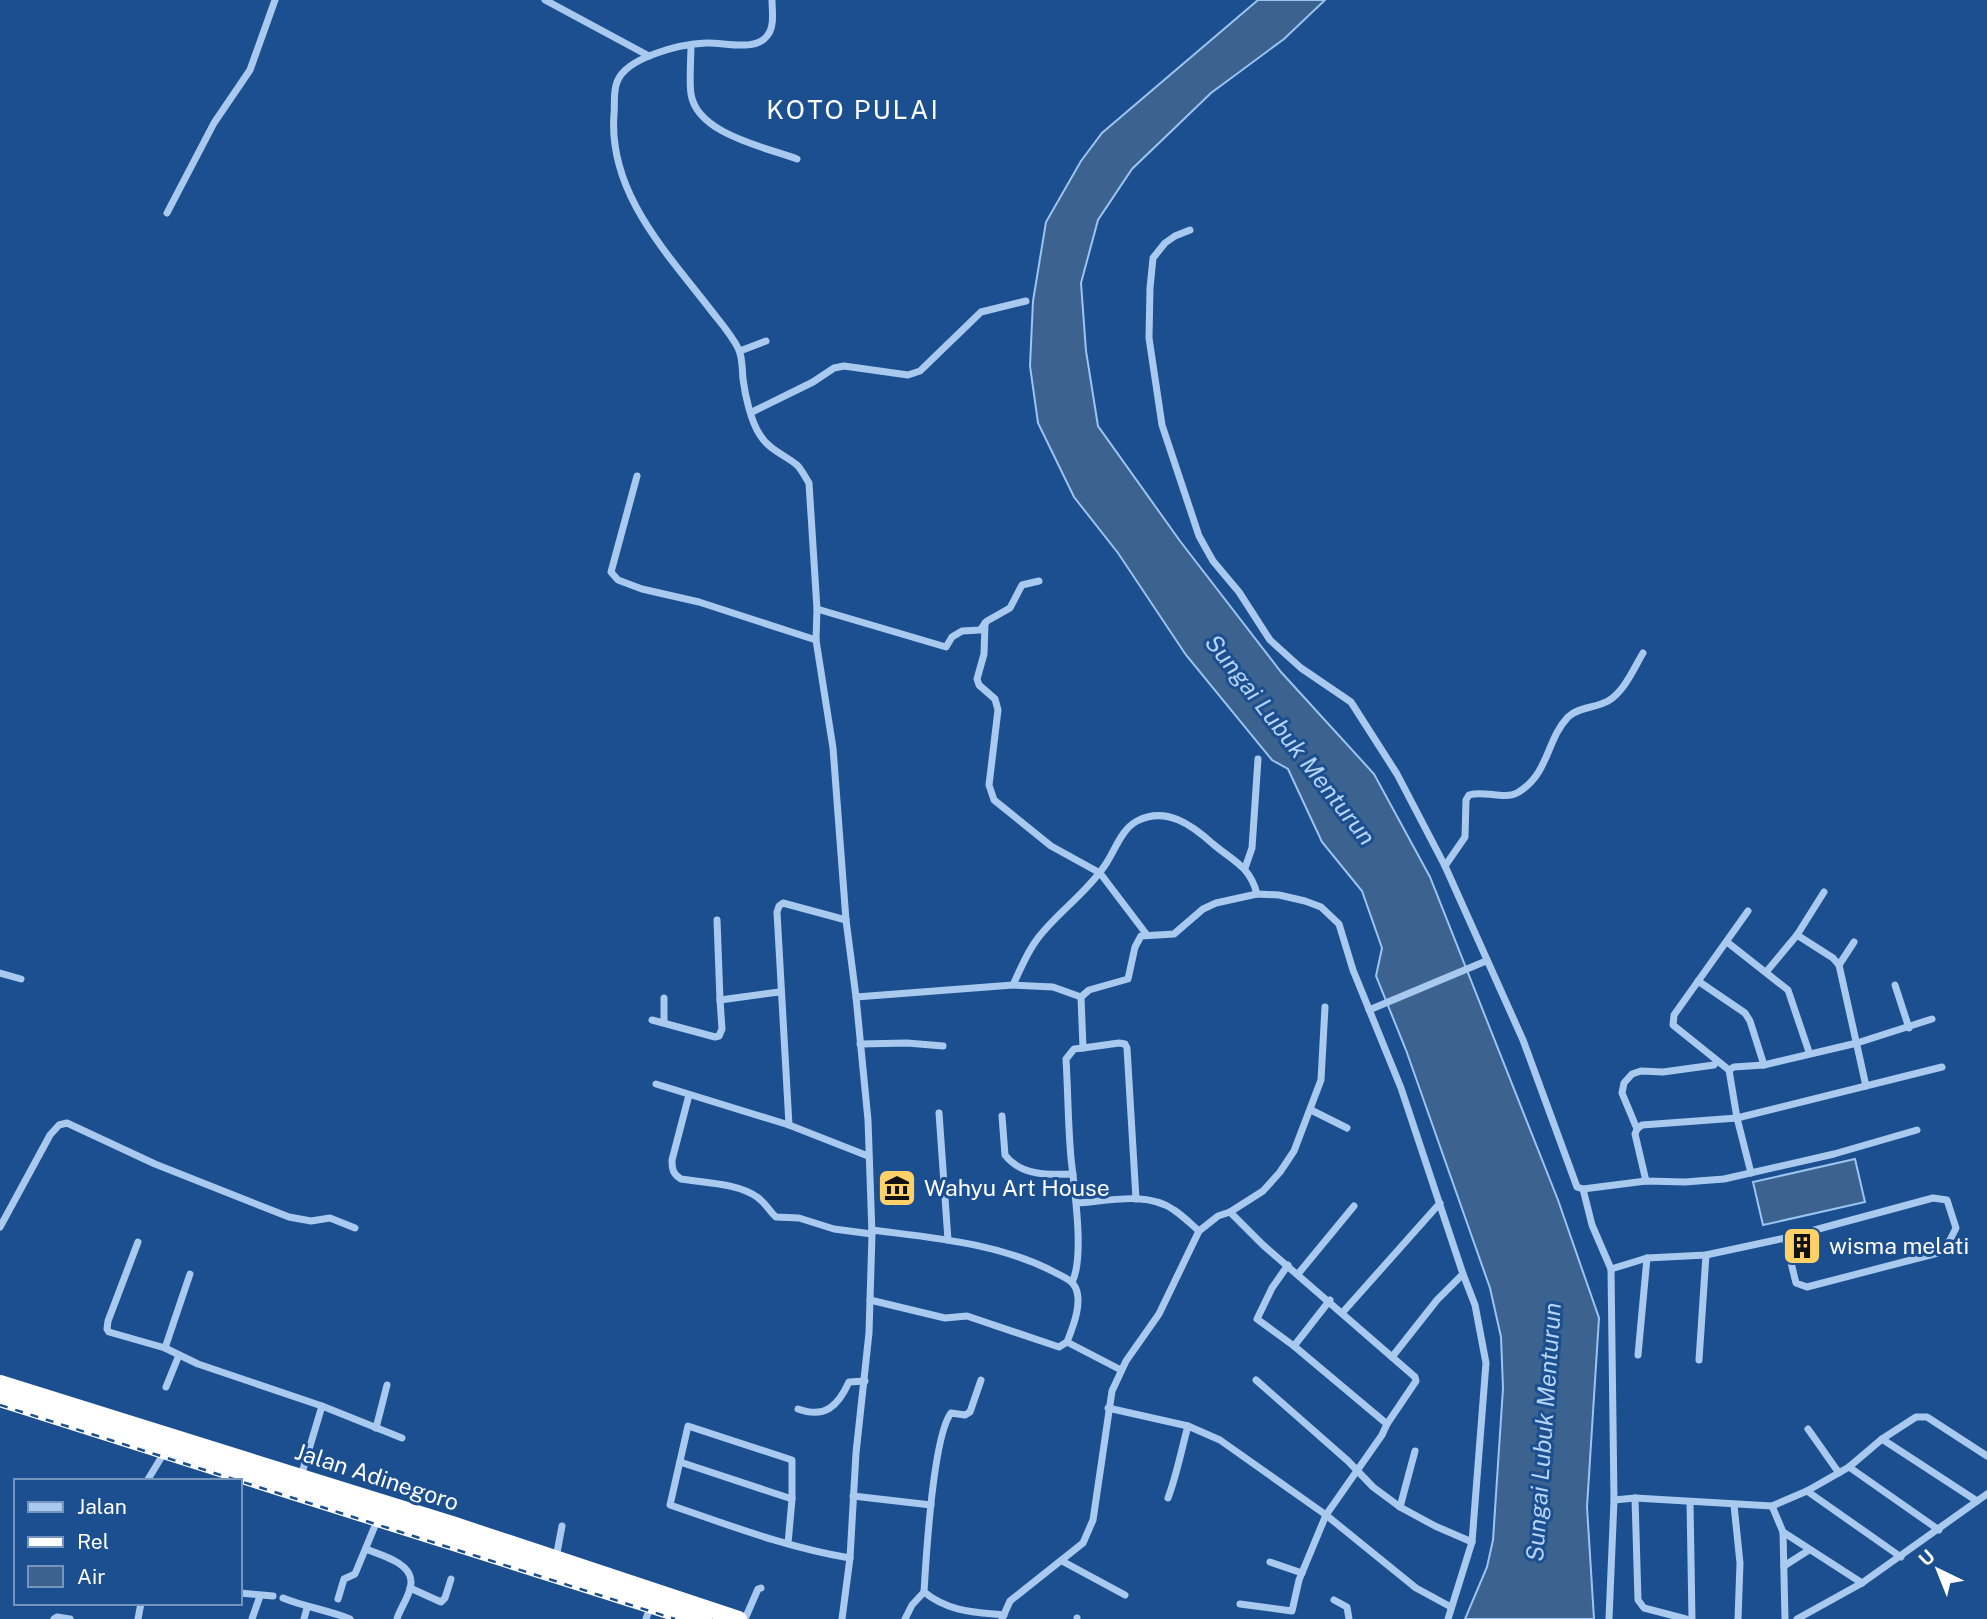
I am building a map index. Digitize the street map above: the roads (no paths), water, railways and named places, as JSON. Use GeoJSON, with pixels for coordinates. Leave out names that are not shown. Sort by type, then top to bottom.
{"type":"FeatureCollection","features":[{"type":"Feature","properties":{"kind":"highway","name":"Jalan Adinegoro"},"geometry":{"type":"LineString","coordinates":[[0,1383],[301,1476],[431,1525],[704,1619]]}},
{"type":"Feature","properties":{"kind":"highway","name":"Jalan Adinegoro"},"geometry":{"type":"LineString","coordinates":[[0,1396],[379,1516],[431,1525]]}},
{"type":"Feature","properties":{"kind":"highway","name":"Jalan Adinegoro"},"geometry":{"type":"LineString","coordinates":[[453,1532],[556,1559],[739,1619]]}},
{"type":"Feature","properties":{"kind":"street"},"geometry":{"type":"LineString","coordinates":[[167,213],[214,123],[250,70],[275,0]]}},
{"type":"Feature","properties":{"kind":"street"},"geometry":{"type":"LineString","coordinates":[[545,0],[649,56]]}},
{"type":"Feature","properties":{"kind":"street"},"geometry":{"type":"LineString","coordinates":[[772,0],[772,27],[760,42],[691,45],[649,56],[630,66],[616,84],[614,145],[625,185],[652,233],[740,351],[745,390],[760,436],[779,454],[798,466],[809,483],[817,608],[816,640],[834,748],[846,920],[868,1120],[872,1232],[864,1381],[850,1558],[842,1619]]}},
{"type":"Feature","properties":{"kind":"street"},"geometry":{"type":"LineString","coordinates":[[691,45],[690,92],[694,106],[704,120],[717,129],[797,159]]}},
{"type":"Feature","properties":{"kind":"street"},"geometry":{"type":"LineString","coordinates":[[1190,230],[1175,236],[1153,258],[1149,338],[1163,425],[1199,536],[1213,561],[1239,592],[1270,640],[1301,668],[1351,702],[1397,774],[1445,866],[1483,962],[1523,1040],[1577,1187],[1583,1189],[1646,1181],[1724,1179],[1834,1154],[1917,1130]]}},
{"type":"Feature","properties":{"kind":"street"},"geometry":{"type":"LineString","coordinates":[[752,412],[844,366],[901,374],[920,371],[981,312],[1026,301]]}},
{"type":"Feature","properties":{"kind":"street"},"geometry":{"type":"LineString","coordinates":[[740,351],[766,341]]}},
{"type":"Feature","properties":{"kind":"street"},"geometry":{"type":"LineString","coordinates":[[637,476],[611,572],[614,577],[642,589],[699,603],[816,640]]}},
{"type":"Feature","properties":{"kind":"street"},"geometry":{"type":"LineString","coordinates":[[817,608],[942,647],[949,645],[956,634],[962,631],[980,630],[985,623],[1010,608],[1022,585],[1039,581]]}},
{"type":"Feature","properties":{"kind":"street"},"geometry":{"type":"LineString","coordinates":[[985,623],[984,654],[977,679],[979,685],[995,699],[998,710],[989,785],[994,800],[1051,846],[1100,873],[1147,935]]}},
{"type":"Feature","properties":{"kind":"street"},"geometry":{"type":"LineString","coordinates":[[1445,866],[1465,837],[1466,800],[1469,795],[1513,795],[1530,783],[1540,772],[1567,718],[1577,711],[1615,696],[1643,653]]}},
{"type":"Feature","properties":{"kind":"street"},"geometry":{"type":"LineString","coordinates":[[1245,868],[1252,848],[1258,759]]}},
{"type":"Feature","properties":{"kind":"street"},"geometry":{"type":"LineString","coordinates":[[1013,985],[1037,939],[1100,873],[1129,827],[1146,818],[1158,816],[1180,819],[1194,827],[1245,868],[1257,894]]}},
{"type":"Feature","properties":{"kind":"street"},"geometry":{"type":"LineString","coordinates":[[1767,971],[1797,934],[1824,892]]}},
{"type":"Feature","properties":{"kind":"street"},"geometry":{"type":"LineString","coordinates":[[1081,997],[1089,990],[1126,981],[1137,940],[1141,936],[1174,934],[1203,909],[1216,903],[1257,894],[1279,895],[1321,907],[1339,924],[1353,970],[1373,1008],[1475,1305],[1486,1363],[1472,1542],[1448,1619]]}},
{"type":"Feature","properties":{"kind":"street"},"geometry":{"type":"LineString","coordinates":[[789,1125],[779,992],[777,912],[783,903],[846,920]]}},
{"type":"Feature","properties":{"kind":"street"},"geometry":{"type":"LineString","coordinates":[[1748,911],[1674,1015],[1673,1025],[1729,1070],[1737,1118],[1751,1173]]}},
{"type":"Feature","properties":{"kind":"street"},"geometry":{"type":"LineString","coordinates":[[652,1020],[719,1036],[722,1029],[717,920]]}},
{"type":"Feature","properties":{"kind":"street"},"geometry":{"type":"LineString","coordinates":[[1797,934],[1839,965],[1866,1086]]}},
{"type":"Feature","properties":{"kind":"street"},"geometry":{"type":"LineString","coordinates":[[1727,942],[1788,990],[1809,1052]]}},
{"type":"Feature","properties":{"kind":"street"},"geometry":{"type":"LineString","coordinates":[[1839,965],[1854,942]]}},
{"type":"Feature","properties":{"kind":"street"},"geometry":{"type":"LineString","coordinates":[[1373,1008],[1483,962]]}},
{"type":"Feature","properties":{"kind":"street"},"geometry":{"type":"LineString","coordinates":[[0,973],[21,979]]}},
{"type":"Feature","properties":{"kind":"street"},"geometry":{"type":"LineString","coordinates":[[1698,981],[1745,1013],[1764,1065]]}},
{"type":"Feature","properties":{"kind":"street"},"geometry":{"type":"LineString","coordinates":[[856,997],[1013,985],[1053,987],[1081,997]]}},
{"type":"Feature","properties":{"kind":"street"},"geometry":{"type":"LineString","coordinates":[[1895,985],[1909,1028]]}},
{"type":"Feature","properties":{"kind":"street"},"geometry":{"type":"LineString","coordinates":[[720,1000],[779,992]]}},
{"type":"Feature","properties":{"kind":"street"},"geometry":{"type":"LineString","coordinates":[[1081,997],[1083,1048]]}},
{"type":"Feature","properties":{"kind":"street"},"geometry":{"type":"LineString","coordinates":[[664,998],[664,1021]]}},
{"type":"Feature","properties":{"kind":"street"},"geometry":{"type":"LineString","coordinates":[[925,1592],[941,1605],[962,1612],[1003,1617],[1010,1601],[1083,1543],[1093,1520],[1108,1408],[1121,1370],[1158,1314],[1199,1231],[1218,1216],[1230,1212],[1263,1191],[1294,1151],[1321,1080],[1325,1007]]}},
{"type":"Feature","properties":{"kind":"street"},"geometry":{"type":"LineString","coordinates":[[1729,1070],[1734,1067],[1764,1065],[1809,1052],[1857,1043],[1932,1019]]}},
{"type":"Feature","properties":{"kind":"street"},"geometry":{"type":"LineString","coordinates":[[870,1300],[945,1318],[967,1315],[1056,1346],[1063,1346],[1067,1342],[1078,1298],[1072,1282],[1076,1270],[1077,1203],[1066,1059],[1074,1049],[1119,1042],[1127,1048],[1136,1199]]}},
{"type":"Feature","properties":{"kind":"street"},"geometry":{"type":"LineString","coordinates":[[860,1044],[943,1045]]}},
{"type":"Feature","properties":{"kind":"street"},"geometry":{"type":"LineString","coordinates":[[1637,1129],[1622,1093],[1624,1083],[1632,1074],[1714,1065],[1717,1061]]}},
{"type":"Feature","properties":{"kind":"street"},"geometry":{"type":"LineString","coordinates":[[1646,1181],[1635,1134],[1642,1125],[1737,1118],[1942,1067]]}},
{"type":"Feature","properties":{"kind":"street"},"geometry":{"type":"LineString","coordinates":[[656,1084],[789,1125],[868,1156]]}},
{"type":"Feature","properties":{"kind":"street"},"geometry":{"type":"LineString","coordinates":[[690,1095],[672,1160],[672,1170],[681,1179],[751,1193],[761,1199],[776,1217],[799,1218],[834,1228],[948,1240],[999,1252],[1047,1269],[1072,1282]]}},
{"type":"Feature","properties":{"kind":"street"},"geometry":{"type":"LineString","coordinates":[[1311,1110],[1346,1128]]}},
{"type":"Feature","properties":{"kind":"street"},"geometry":{"type":"LineString","coordinates":[[939,1114],[948,1240]]}},
{"type":"Feature","properties":{"kind":"street"},"geometry":{"type":"LineString","coordinates":[[1002,1116],[1004,1155],[1008,1160],[1037,1175],[1073,1174]]}},
{"type":"Feature","properties":{"kind":"street"},"geometry":{"type":"LineString","coordinates":[[0,1227],[50,1135],[59,1125],[67,1123],[155,1164],[289,1217],[311,1221],[330,1218],[355,1228]]}},
{"type":"Feature","properties":{"kind":"street"},"geometry":{"type":"LineString","coordinates":[[1583,1189],[1592,1225],[1611,1269],[1614,1500],[1609,1619]]}},
{"type":"Feature","properties":{"kind":"street"},"geometry":{"type":"LineString","coordinates":[[1611,1269],[1647,1258],[1706,1255],[1785,1238],[1933,1198],[1947,1200],[1956,1228],[1950,1240],[1938,1253],[1807,1287],[1796,1283],[1785,1238]]}},
{"type":"Feature","properties":{"kind":"street"},"geometry":{"type":"LineString","coordinates":[[1077,1203],[1136,1199],[1164,1205],[1199,1231]]}},
{"type":"Feature","properties":{"kind":"street"},"geometry":{"type":"LineString","coordinates":[[1343,1312],[1440,1203]]}},
{"type":"Feature","properties":{"kind":"street"},"geometry":{"type":"LineString","coordinates":[[1298,1274],[1354,1206]]}},
{"type":"Feature","properties":{"kind":"street"},"geometry":{"type":"LineString","coordinates":[[1230,1212],[1415,1377],[1416,1381],[1326,1515],[1302,1573],[1292,1611],[1240,1604]]}},
{"type":"Feature","properties":{"kind":"street"},"geometry":{"type":"LineString","coordinates":[[138,1242],[107,1329],[322,1406],[402,1438]]}},
{"type":"Feature","properties":{"kind":"street"},"geometry":{"type":"LineString","coordinates":[[1699,1360],[1706,1255]]}},
{"type":"Feature","properties":{"kind":"street"},"geometry":{"type":"LineString","coordinates":[[1638,1354],[1647,1258]]}},
{"type":"Feature","properties":{"kind":"street"},"geometry":{"type":"LineString","coordinates":[[1288,1265],[1272,1288],[1257,1319],[1294,1346],[1387,1424]]}},
{"type":"Feature","properties":{"kind":"street"},"geometry":{"type":"LineString","coordinates":[[165,1348],[190,1274]]}},
{"type":"Feature","properties":{"kind":"street"},"geometry":{"type":"LineString","coordinates":[[1392,1357],[1437,1300],[1463,1274]]}},
{"type":"Feature","properties":{"kind":"street"},"geometry":{"type":"LineString","coordinates":[[1294,1346],[1329,1300]]}},
{"type":"Feature","properties":{"kind":"street"},"geometry":{"type":"LineString","coordinates":[[1067,1342],[1121,1370]]}},
{"type":"Feature","properties":{"kind":"street"},"geometry":{"type":"LineString","coordinates":[[166,1387],[179,1355]]}},
{"type":"Feature","properties":{"kind":"street"},"geometry":{"type":"LineString","coordinates":[[905,1619],[912,1605],[925,1592],[931,1505],[946,1422],[951,1413],[965,1415],[970,1412],[981,1380]]}},
{"type":"Feature","properties":{"kind":"street"},"geometry":{"type":"LineString","coordinates":[[1256,1380],[1373,1487],[1400,1507],[1472,1542]]}},
{"type":"Feature","properties":{"kind":"street"},"geometry":{"type":"LineString","coordinates":[[798,1409],[811,1414],[821,1413],[831,1407],[849,1382],[864,1381]]}},
{"type":"Feature","properties":{"kind":"street"},"geometry":{"type":"LineString","coordinates":[[376,1428],[387,1385]]}},
{"type":"Feature","properties":{"kind":"street"},"geometry":{"type":"LineString","coordinates":[[301,1476],[322,1406]]}},
{"type":"Feature","properties":{"kind":"street"},"geometry":{"type":"LineString","coordinates":[[1108,1408],[1188,1426],[1220,1440],[1326,1515],[1416,1588],[1451,1607]]}},
{"type":"Feature","properties":{"kind":"street"},"geometry":{"type":"LineString","coordinates":[[1614,1500],[1635,1498],[1772,1506],[1839,1473],[1882,1439],[1916,1417],[1924,1416],[1987,1456]]}},
{"type":"Feature","properties":{"kind":"street"},"geometry":{"type":"LineString","coordinates":[[788,1544],[792,1499],[791,1458],[690,1425],[670,1505],[788,1544],[850,1558]]}},
{"type":"Feature","properties":{"kind":"street"},"geometry":{"type":"LineString","coordinates":[[1168,1498],[1178,1472],[1188,1426]]}},
{"type":"Feature","properties":{"kind":"street"},"geometry":{"type":"LineString","coordinates":[[1808,1429],[1839,1473]]}},
{"type":"Feature","properties":{"kind":"street"},"geometry":{"type":"LineString","coordinates":[[1882,1439],[1977,1501]]}},
{"type":"Feature","properties":{"kind":"street"},"geometry":{"type":"LineString","coordinates":[[148,1479],[167,1447]]}},
{"type":"Feature","properties":{"kind":"street"},"geometry":{"type":"LineString","coordinates":[[1400,1507],[1415,1451]]}},
{"type":"Feature","properties":{"kind":"street"},"geometry":{"type":"LineString","coordinates":[[680,1462],[792,1499]]}},
{"type":"Feature","properties":{"kind":"street"},"geometry":{"type":"LineString","coordinates":[[1849,1466],[1939,1530]]}},
{"type":"Feature","properties":{"kind":"street"},"geometry":{"type":"LineString","coordinates":[[1807,1491],[1901,1557]]}},
{"type":"Feature","properties":{"kind":"street"},"geometry":{"type":"LineString","coordinates":[[1797,1619],[1862,1583],[1987,1494]]}},
{"type":"Feature","properties":{"kind":"street"},"geometry":{"type":"LineString","coordinates":[[853,1496],[931,1505]]}},
{"type":"Feature","properties":{"kind":"street"},"geometry":{"type":"LineString","coordinates":[[1635,1498],[1637,1600],[1644,1608],[1686,1619]]}},
{"type":"Feature","properties":{"kind":"street"},"geometry":{"type":"LineString","coordinates":[[1690,1502],[1692,1619]]}},
{"type":"Feature","properties":{"kind":"street"},"geometry":{"type":"LineString","coordinates":[[1734,1505],[1740,1563],[1738,1619]]}},
{"type":"Feature","properties":{"kind":"street"},"geometry":{"type":"LineString","coordinates":[[1772,1506],[1783,1532],[1785,1619]]}},
{"type":"Feature","properties":{"kind":"street"},"geometry":{"type":"LineString","coordinates":[[338,1599],[344,1579],[355,1574],[379,1516]]}},
{"type":"Feature","properties":{"kind":"street"},"geometry":{"type":"LineString","coordinates":[[556,1559],[562,1526]]}},
{"type":"Feature","properties":{"kind":"street"},"geometry":{"type":"LineString","coordinates":[[1783,1532],[1862,1583]]}},
{"type":"Feature","properties":{"kind":"street"},"geometry":{"type":"LineString","coordinates":[[366,1549],[404,1567],[411,1581],[397,1619]]}},
{"type":"Feature","properties":{"kind":"street"},"geometry":{"type":"LineString","coordinates":[[1784,1566],[1809,1550]]}},
{"type":"Feature","properties":{"kind":"street"},"geometry":{"type":"LineString","coordinates":[[1062,1561],[1125,1595]]}},
{"type":"Feature","properties":{"kind":"street"},"geometry":{"type":"LineString","coordinates":[[1270,1562],[1302,1573]]}},
{"type":"Feature","properties":{"kind":"street"},"geometry":{"type":"LineString","coordinates":[[410,1588],[441,1602],[451,1579]]}},
{"type":"Feature","properties":{"kind":"street"},"geometry":{"type":"LineString","coordinates":[[745,1619],[758,1589],[761,1588]]}},
{"type":"Feature","properties":{"kind":"street"},"geometry":{"type":"LineString","coordinates":[[242,1593],[273,1595]]}},
{"type":"Feature","properties":{"kind":"street"},"geometry":{"type":"LineString","coordinates":[[252,1619],[260,1596]]}},
{"type":"Feature","properties":{"kind":"street"},"geometry":{"type":"LineString","coordinates":[[283,1598],[307,1608],[333,1612],[349,1619]]}},
{"type":"Feature","properties":{"kind":"street"},"geometry":{"type":"LineString","coordinates":[[1334,1600],[1347,1607],[1349,1619]]}},
{"type":"Feature","properties":{"kind":"street"},"geometry":{"type":"LineString","coordinates":[[646,1619],[652,1601]]}},
{"type":"Feature","properties":{"kind":"street"},"geometry":{"type":"LineString","coordinates":[[304,1619],[307,1608]]}},
{"type":"Feature","properties":{"kind":"street"},"geometry":{"type":"LineString","coordinates":[[54,1619],[70,1619]]}},
{"type":"Feature","properties":{"kind":"water","name":"Sungai Lubuk Menturun"},"geometry":{"type":"Polygon","coordinates":[[[1258,0],[1325,0],[1284,39],[1211,93],[1132,169],[1098,220],[1081,283],[1086,351],[1098,426],[1180,541],[1281,672],[1374,774],[1430,877],[1558,1200],[1599,1318],[1587,1507],[1594,1619],[1465,1619],[1487,1567],[1493,1540],[1503,1388],[1501,1337],[1490,1288],[1406,1050],[1376,976],[1382,948],[1362,891],[1322,842],[1288,769],[1272,760],[1186,655],[1118,553],[1074,497],[1038,423],[1030,366],[1033,301],[1046,222],[1081,161],[1102,133],[1258,0]]]}},
{"type":"Feature","properties":{"kind":"water"},"geometry":{"type":"Polygon","coordinates":[[[1855,1159],[1865,1202],[1763,1225],[1753,1182],[1855,1159]]]}},
{"type":"Feature","properties":{"kind":"railway"},"geometry":{"type":"LineString","coordinates":[[0,1405],[233,1479]]}},
{"type":"Feature","properties":{"kind":"railway"},"geometry":{"type":"LineString","coordinates":[[242,1482],[675,1619]]}},
{"type":"Feature","properties":{"kind":"place","name":"Wahyu Art House"},"geometry":{"type":"Point","coordinates":[897,1188]}},
{"type":"Feature","properties":{"kind":"place","name":"wisma melati"},"geometry":{"type":"Point","coordinates":[1802,1246]}},
{"type":"Feature","properties":{"kind":"district","name":"KOTO PULAI"},"geometry":{"type":"Point","coordinates":[853,110]}}]}
